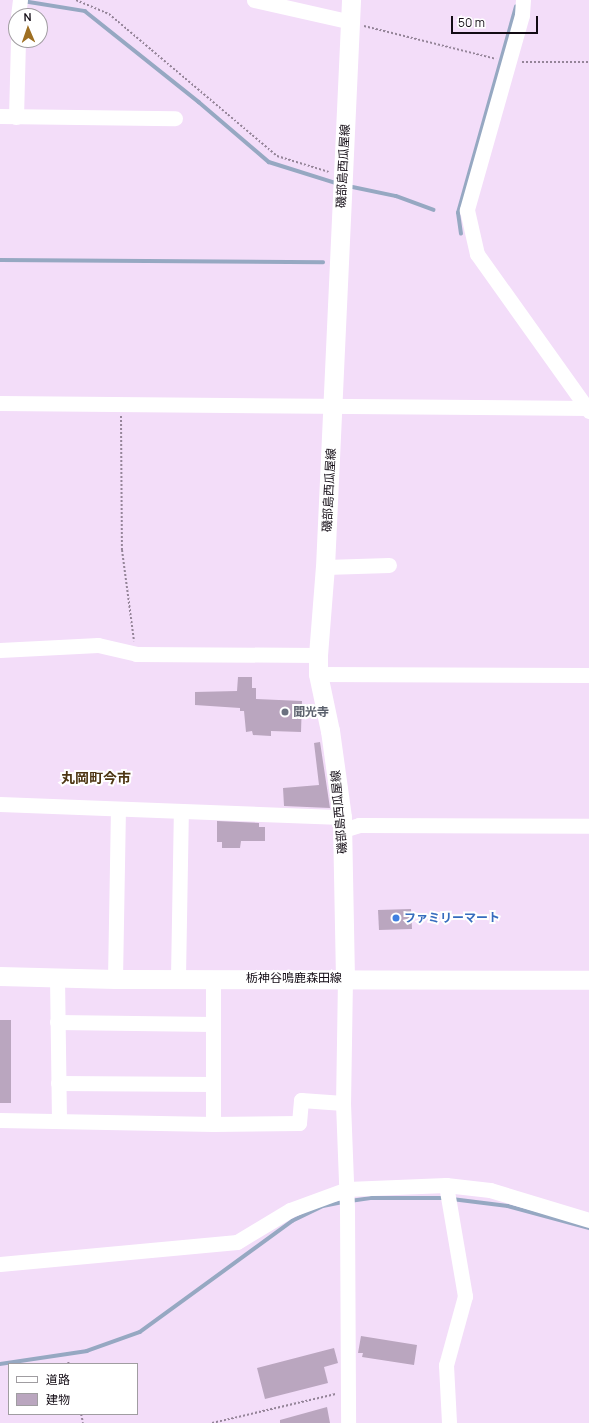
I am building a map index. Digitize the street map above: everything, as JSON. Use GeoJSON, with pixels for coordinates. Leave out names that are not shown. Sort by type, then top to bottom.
{"type":"FeatureCollection","features":[{"type":"Feature","properties":{"kind":"main road","name":"磯部島西瓜屋線"},"geometry":{"type":"LineString","coordinates":[[345,978],[343,823],[330,731],[318,674],[318,655],[325,567],[341,184],[352,22],[351,0]]}},
{"type":"Feature","properties":{"kind":"main road","name":"栃神谷鳴鹿森田線"},"geometry":{"type":"LineString","coordinates":[[0,976],[115,979],[178,977],[589,980]]}},
{"type":"Feature","properties":{"kind":"street"},"geometry":{"type":"LineString","coordinates":[[254,0],[352,22]]}},
{"type":"Feature","properties":{"kind":"street"},"geometry":{"type":"LineString","coordinates":[[523,0],[509,62],[467,210],[473,243],[477,254],[589,412]]}},
{"type":"Feature","properties":{"kind":"street"},"geometry":{"type":"LineString","coordinates":[[16,117],[18,48]]}},
{"type":"Feature","properties":{"kind":"street"},"geometry":{"type":"LineString","coordinates":[[0,116],[175,118]]}},
{"type":"Feature","properties":{"kind":"street"},"geometry":{"type":"LineString","coordinates":[[0,403],[589,408]]}},
{"type":"Feature","properties":{"kind":"street"},"geometry":{"type":"LineString","coordinates":[[325,567],[389,565]]}},
{"type":"Feature","properties":{"kind":"street"},"geometry":{"type":"LineString","coordinates":[[0,650],[98,645],[136,654],[318,655]]}},
{"type":"Feature","properties":{"kind":"street"},"geometry":{"type":"LineString","coordinates":[[318,674],[589,675]]}},
{"type":"Feature","properties":{"kind":"street"},"geometry":{"type":"LineString","coordinates":[[0,804],[181,812],[359,825],[589,826]]}},
{"type":"Feature","properties":{"kind":"street"},"geometry":{"type":"LineString","coordinates":[[115,979],[118,809]]}},
{"type":"Feature","properties":{"kind":"street"},"geometry":{"type":"LineString","coordinates":[[178,977],[181,812]]}},
{"type":"Feature","properties":{"kind":"street"},"geometry":{"type":"LineString","coordinates":[[57,977],[58,1121]]}},
{"type":"Feature","properties":{"kind":"street"},"geometry":{"type":"LineString","coordinates":[[213,978],[213,1124]]}},
{"type":"Feature","properties":{"kind":"street"},"geometry":{"type":"LineString","coordinates":[[345,978],[344,1103],[347,1197],[348,1423]]}},
{"type":"Feature","properties":{"kind":"street"},"geometry":{"type":"LineString","coordinates":[[57,1022],[212,1024]]}},
{"type":"Feature","properties":{"kind":"street"},"geometry":{"type":"LineString","coordinates":[[58,1083],[213,1084]]}},
{"type":"Feature","properties":{"kind":"street"},"geometry":{"type":"LineString","coordinates":[[0,1120],[213,1124],[299,1123],[301,1100],[344,1103]]}},
{"type":"Feature","properties":{"kind":"street"},"geometry":{"type":"LineString","coordinates":[[446,1185],[449,1210],[465,1296],[446,1365],[449,1423]]}},
{"type":"Feature","properties":{"kind":"street"},"geometry":{"type":"LineString","coordinates":[[0,1264],[237,1242],[290,1210],[347,1197],[446,1185],[490,1190],[589,1220]]}},
{"type":"Feature","properties":{"kind":"path"},"geometry":{"type":"LineString","coordinates":[[76,0],[109,14],[277,156],[341,184]]}},
{"type":"Feature","properties":{"kind":"path"},"geometry":{"type":"LineString","coordinates":[[352,22],[509,62],[589,62]]}},
{"type":"Feature","properties":{"kind":"path"},"geometry":{"type":"LineString","coordinates":[[121,404],[122,550],[136,654]]}},
{"type":"Feature","properties":{"kind":"path"},"geometry":{"type":"LineString","coordinates":[[212,1423],[348,1391]]}},
{"type":"Feature","properties":{"kind":"building"},"geometry":{"type":"Polygon","coordinates":[[[238,677],[252,677],[252,688],[256,688],[256,699],[302,701],[301,732],[271,731],[271,736],[253,735],[252,731],[246,732],[244,711],[240,711],[240,708],[195,705],[195,692],[237,691],[238,677]]]}},
{"type":"Feature","properties":{"kind":"building"},"geometry":{"type":"Polygon","coordinates":[[[320,742],[330,808],[284,806],[283,788],[319,785],[314,743],[320,742]]]}},
{"type":"Feature","properties":{"kind":"building"},"geometry":{"type":"Polygon","coordinates":[[[217,821],[259,823],[259,827],[265,827],[265,841],[241,841],[240,848],[222,848],[222,842],[217,842],[217,821]]]}},
{"type":"Feature","properties":{"kind":"building"},"geometry":{"type":"Polygon","coordinates":[[[411,909],[412,929],[379,930],[378,910],[411,909]]]}},
{"type":"Feature","properties":{"kind":"building"},"geometry":{"type":"Polygon","coordinates":[[[0,1020],[11,1020],[11,1103],[0,1103],[0,1020]]]}},
{"type":"Feature","properties":{"kind":"building"},"geometry":{"type":"Polygon","coordinates":[[[361,1336],[417,1345],[414,1365],[362,1357],[363,1353],[358,1353],[361,1336]]]}},
{"type":"Feature","properties":{"kind":"building"},"geometry":{"type":"Polygon","coordinates":[[[334,1348],[338,1363],[324,1367],[328,1383],[265,1399],[257,1368],[334,1348]]]}},
{"type":"Feature","properties":{"kind":"building"},"geometry":{"type":"Polygon","coordinates":[[[327,1407],[330,1423],[280,1423],[280,1420],[327,1407]]]}},
{"type":"Feature","properties":{"kind":"waterway"},"geometry":{"type":"LineString","coordinates":[[23,1],[85,11],[199,102],[269,162],[336,183]]}},
{"type":"Feature","properties":{"kind":"waterway"},"geometry":{"type":"LineString","coordinates":[[461,234],[458,213],[516,7]]}},
{"type":"Feature","properties":{"kind":"waterway"},"geometry":{"type":"LineString","coordinates":[[348,186],[396,196],[434,210]]}},
{"type":"Feature","properties":{"kind":"waterway"},"geometry":{"type":"LineString","coordinates":[[0,260],[323,262]]}},
{"type":"Feature","properties":{"kind":"waterway"},"geometry":{"type":"LineString","coordinates":[[350,1201],[372,1198],[443,1198]]}},
{"type":"Feature","properties":{"kind":"waterway"},"geometry":{"type":"LineString","coordinates":[[452,1199],[508,1206],[589,1228]]}},
{"type":"Feature","properties":{"kind":"waterway"},"geometry":{"type":"LineString","coordinates":[[0,1364],[87,1351],[140,1332],[292,1221],[323,1206],[344,1202]]}},
{"type":"Feature","properties":{"kind":"place","name":"聞光寺"},"geometry":{"type":"Point","coordinates":[285,712]}},
{"type":"Feature","properties":{"kind":"place","name":"ファミリーマート"},"geometry":{"type":"Point","coordinates":[396,918]}},
{"type":"Feature","properties":{"kind":"district","name":"丸岡町今市"},"geometry":{"type":"Point","coordinates":[96,778]}}]}
